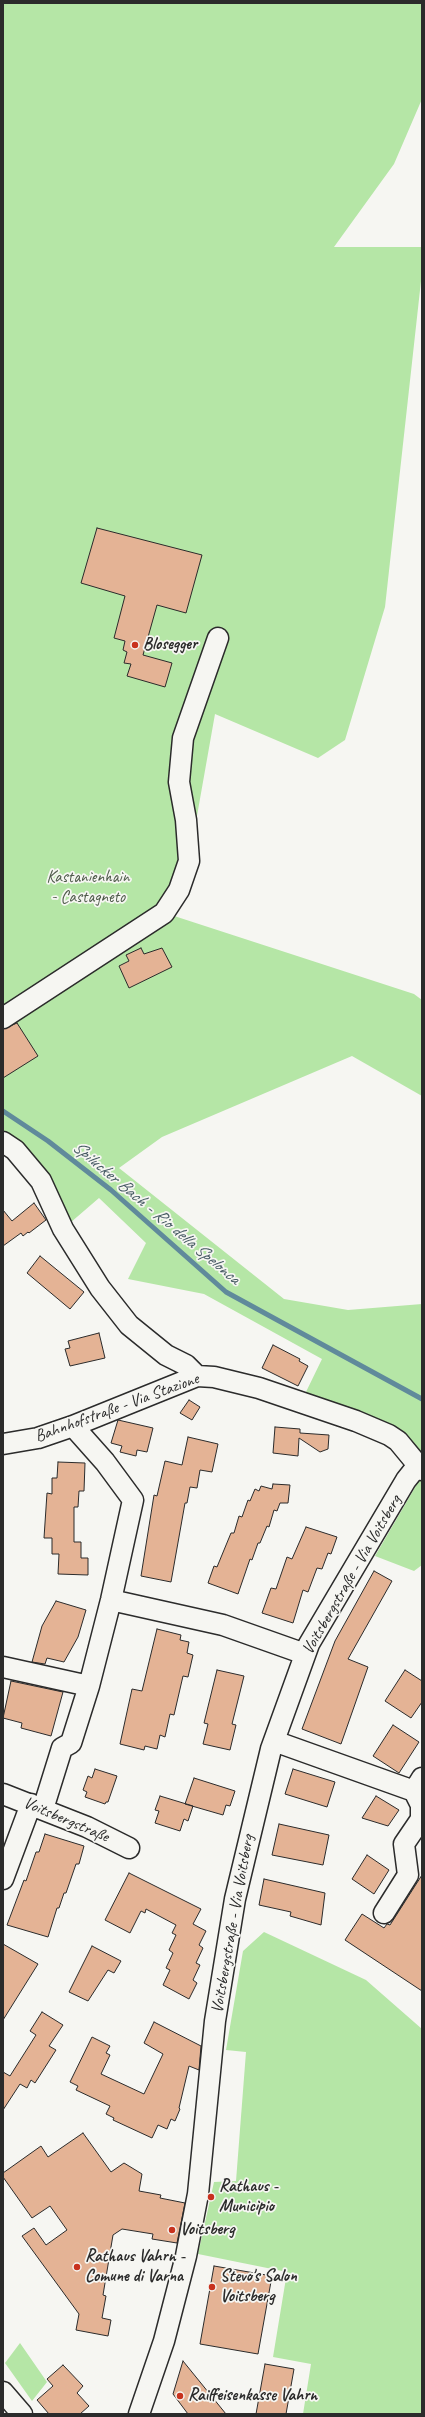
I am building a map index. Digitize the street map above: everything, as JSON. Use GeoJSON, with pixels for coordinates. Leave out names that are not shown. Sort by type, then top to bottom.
{"type":"FeatureCollection","features":[{"type":"Feature","properties":{"kind":"street"},"geometry":{"type":"LineString","coordinates":[[3,1018],[164,913],[179,890],[189,861],[186,820],[179,782],[183,738],[218,638]]}},
{"type":"Feature","properties":{"kind":"street"},"geometry":{"type":"LineString","coordinates":[[3,1142],[15,1150],[41,1181],[63,1229],[100,1288],[129,1325],[166,1355],[186,1365],[197,1376]]}},
{"type":"Feature","properties":{"kind":"street","name":"Bahnhofstraße - Via Stazione"},"geometry":{"type":"LineString","coordinates":[[3,1444],[38,1438],[73,1426],[197,1376],[230,1380],[356,1420],[389,1435],[398,1441],[420,1467]]}},
{"type":"Feature","properties":{"kind":"street"},"geometry":{"type":"LineString","coordinates":[[3,1879],[62,1748],[71,1742],[89,1686],[111,1600],[133,1500],[116,1476],[73,1426]]}},
{"type":"Feature","properties":{"kind":"street","name":"Voitsbergstraße - Via Voitsberg"},"geometry":{"type":"LineString","coordinates":[[140,2414],[164,2341],[186,2256],[198,2194],[216,2021],[235,1899],[252,1824],[274,1741],[305,1654],[390,1506],[420,1467]]}},
{"type":"Feature","properties":{"kind":"street"},"geometry":{"type":"LineString","coordinates":[[111,1600],[223,1625],[305,1654]]}},
{"type":"Feature","properties":{"kind":"street"},"geometry":{"type":"LineString","coordinates":[[3,1667],[89,1686]]}},
{"type":"Feature","properties":{"kind":"street"},"geometry":{"type":"LineString","coordinates":[[274,1741],[418,1785],[421,1805],[420,1819],[404,1844],[408,1875],[384,1913]]}},
{"type":"Feature","properties":{"kind":"street","name":"Voitsbergstraße"},"geometry":{"type":"LineString","coordinates":[[3,1794],[37,1806],[87,1827],[129,1848]]}},
{"type":"Feature","properties":{"kind":"street"},"geometry":{"type":"LineString","coordinates":[[3,2392],[22,2414]]}},
{"type":"Feature","properties":{"kind":"green space","name":"Kastanienhain - Castagneto"},"geometry":{"type":"Polygon","coordinates":[[[3,3],[422,3],[422,99],[394,164],[334,247],[422,247],[422,272],[385,607],[345,740],[318,758],[215,714],[189,861],[165,913],[414,994],[422,1000],[422,1096],[352,1056],[162,1137],[119,1168],[284,1299],[348,1310],[422,1304],[422,1565],[414,1571],[375,1556],[417,1484],[421,1467],[414,1447],[305,1394],[322,1359],[204,1294],[128,1279],[146,1243],[99,1198],[63,1229],[3,1142],[3,3]]]}},
{"type":"Feature","properties":{"kind":"green space"},"geometry":{"type":"Polygon","coordinates":[[[264,1932],[366,1980],[422,2029],[422,2414],[303,2414],[311,2364],[273,2357],[287,2272],[198,2254],[214,2182],[236,2181],[246,2052],[226,2050],[243,1951],[264,1932]]]}},
{"type":"Feature","properties":{"kind":"green space"},"geometry":{"type":"Polygon","coordinates":[[[20,2343],[47,2382],[32,2401],[5,2363],[20,2343]]]}},
{"type":"Feature","properties":{"kind":"building"},"geometry":{"type":"Polygon","coordinates":[[[97,528],[202,555],[186,613],[157,605],[143,655],[172,663],[165,687],[127,676],[131,664],[124,663],[127,652],[123,650],[125,641],[114,638],[125,596],[81,583],[97,528]]]}},
{"type":"Feature","properties":{"kind":"building"},"geometry":{"type":"Polygon","coordinates":[[[141,948],[144,954],[162,948],[172,967],[129,988],[119,966],[129,961],[126,955],[141,948]]]}},
{"type":"Feature","properties":{"kind":"building"},"geometry":{"type":"Polygon","coordinates":[[[17,1023],[38,1056],[3,1078],[3,1029],[17,1023]]]}},
{"type":"Feature","properties":{"kind":"building"},"geometry":{"type":"Polygon","coordinates":[[[34,1203],[46,1220],[29,1233],[28,1232],[23,1236],[21,1233],[3,1246],[3,1210],[12,1221],[34,1203]]]}},
{"type":"Feature","properties":{"kind":"building"},"geometry":{"type":"Polygon","coordinates":[[[40,1256],[84,1292],[70,1309],[27,1273],[40,1256]]]}},
{"type":"Feature","properties":{"kind":"building"},"geometry":{"type":"Polygon","coordinates":[[[99,1333],[105,1358],[70,1366],[65,1349],[70,1348],[68,1341],[99,1333]]]}},
{"type":"Feature","properties":{"kind":"building"},"geometry":{"type":"Polygon","coordinates":[[[273,1345],[300,1359],[299,1361],[308,1366],[298,1386],[262,1368],[273,1345]]]}},
{"type":"Feature","properties":{"kind":"building"},"geometry":{"type":"Polygon","coordinates":[[[189,1400],[200,1407],[192,1420],[180,1413],[189,1400]]]}},
{"type":"Feature","properties":{"kind":"building"},"geometry":{"type":"Polygon","coordinates":[[[118,1420],[153,1428],[147,1452],[137,1450],[136,1456],[120,1452],[122,1446],[111,1443],[118,1420]]]}},
{"type":"Feature","properties":{"kind":"building"},"geometry":{"type":"Polygon","coordinates":[[[275,1427],[300,1429],[300,1433],[329,1435],[328,1449],[320,1452],[299,1438],[298,1456],[273,1453],[275,1427]]]}},
{"type":"Feature","properties":{"kind":"building"},"geometry":{"type":"Polygon","coordinates":[[[188,1437],[218,1444],[212,1472],[200,1470],[197,1488],[190,1487],[187,1503],[185,1503],[171,1582],[141,1576],[154,1495],[157,1496],[165,1461],[182,1465],[188,1437]]]}},
{"type":"Feature","properties":{"kind":"building"},"geometry":{"type":"Polygon","coordinates":[[[58,1462],[85,1463],[84,1491],[79,1491],[78,1507],[74,1507],[74,1542],[81,1542],[81,1558],[88,1558],[88,1575],[58,1574],[59,1554],[52,1554],[52,1538],[44,1538],[47,1493],[52,1494],[52,1478],[57,1478],[58,1462]]]}},
{"type":"Feature","properties":{"kind":"building"},"geometry":{"type":"Polygon","coordinates":[[[273,1484],[290,1485],[288,1503],[280,1503],[277,1511],[274,1510],[269,1527],[267,1526],[260,1543],[258,1543],[252,1560],[250,1559],[238,1594],[208,1583],[214,1566],[217,1567],[231,1533],[234,1533],[239,1516],[242,1517],[248,1500],[250,1501],[255,1489],[259,1491],[261,1486],[272,1489],[273,1484]]]}},
{"type":"Feature","properties":{"kind":"building"},"geometry":{"type":"Polygon","coordinates":[[[306,1527],[337,1537],[331,1554],[328,1553],[322,1569],[317,1568],[308,1592],[303,1590],[293,1623],[262,1613],[271,1588],[276,1589],[287,1557],[292,1559],[306,1527]]]}},
{"type":"Feature","properties":{"kind":"building"},"geometry":{"type":"Polygon","coordinates":[[[374,1571],[392,1581],[348,1659],[368,1667],[341,1744],[302,1729],[335,1641],[374,1571]]]}},
{"type":"Feature","properties":{"kind":"building"},"geometry":{"type":"Polygon","coordinates":[[[56,1601],[86,1610],[78,1637],[64,1662],[47,1658],[45,1664],[32,1662],[42,1626],[56,1601]]]}},
{"type":"Feature","properties":{"kind":"building"},"geometry":{"type":"Polygon","coordinates":[[[157,1629],[181,1635],[180,1640],[189,1642],[187,1653],[193,1655],[188,1677],[183,1676],[174,1715],[170,1714],[165,1737],[160,1735],[157,1749],[145,1746],[144,1750],[120,1744],[132,1689],[142,1691],[157,1629]]]}},
{"type":"Feature","properties":{"kind":"building"},"geometry":{"type":"Polygon","coordinates":[[[217,1670],[244,1676],[232,1724],[236,1725],[230,1750],[203,1744],[208,1724],[204,1723],[217,1670]]]}},
{"type":"Feature","properties":{"kind":"building"},"geometry":{"type":"Polygon","coordinates":[[[405,1670],[422,1681],[422,1702],[411,1718],[385,1701],[405,1670]]]}},
{"type":"Feature","properties":{"kind":"building"},"geometry":{"type":"Polygon","coordinates":[[[11,1681],[63,1692],[51,1736],[21,1728],[22,1723],[3,1718],[11,1681]]]}},
{"type":"Feature","properties":{"kind":"building"},"geometry":{"type":"Polygon","coordinates":[[[393,1725],[419,1742],[399,1773],[373,1756],[393,1725]]]}},
{"type":"Feature","properties":{"kind":"building"},"geometry":{"type":"Polygon","coordinates":[[[95,1769],[117,1776],[108,1802],[105,1804],[85,1797],[87,1792],[83,1790],[88,1776],[92,1778],[95,1769]]]}},
{"type":"Feature","properties":{"kind":"building"},"geometry":{"type":"Polygon","coordinates":[[[293,1769],[335,1782],[327,1807],[285,1794],[293,1769]]]}},
{"type":"Feature","properties":{"kind":"building"},"geometry":{"type":"Polygon","coordinates":[[[194,1778],[235,1791],[230,1806],[226,1805],[223,1815],[185,1804],[194,1778]]]}},
{"type":"Feature","properties":{"kind":"building"},"geometry":{"type":"Polygon","coordinates":[[[160,1796],[193,1806],[188,1821],[184,1819],[180,1831],[155,1823],[159,1811],[155,1810],[160,1796]]]}},
{"type":"Feature","properties":{"kind":"building"},"geometry":{"type":"Polygon","coordinates":[[[376,1796],[399,1810],[388,1826],[362,1818],[376,1796]]]}},
{"type":"Feature","properties":{"kind":"building"},"geometry":{"type":"Polygon","coordinates":[[[279,1824],[329,1835],[323,1865],[272,1855],[279,1824]]]}},
{"type":"Feature","properties":{"kind":"building"},"geometry":{"type":"Polygon","coordinates":[[[45,1834],[84,1846],[79,1864],[76,1864],[66,1893],[64,1893],[59,1908],[57,1908],[48,1937],[7,1925],[24,1880],[26,1881],[36,1852],[39,1852],[45,1834]]]}},
{"type":"Feature","properties":{"kind":"building"},"geometry":{"type":"Polygon","coordinates":[[[367,1855],[389,1870],[374,1894],[352,1879],[367,1855]]]}},
{"type":"Feature","properties":{"kind":"building"},"geometry":{"type":"Polygon","coordinates":[[[129,1873],[201,1909],[193,1924],[206,1931],[199,1945],[203,1948],[196,1963],[200,1965],[193,1980],[197,1983],[189,1999],[163,1985],[170,1970],[166,1968],[173,1953],[169,1950],[176,1935],[172,1933],[176,1925],[146,1909],[145,1913],[141,1911],[130,1933],[105,1920],[129,1873]]]}},
{"type":"Feature","properties":{"kind":"building"},"geometry":{"type":"Polygon","coordinates":[[[422,1875],[422,1991],[345,1940],[362,1914],[384,1928],[387,1924],[390,1925],[422,1875]]]}},
{"type":"Feature","properties":{"kind":"building"},"geometry":{"type":"Polygon","coordinates":[[[264,1879],[325,1893],[321,1925],[290,1916],[291,1912],[259,1905],[264,1879]]]}},
{"type":"Feature","properties":{"kind":"building"},"geometry":{"type":"Polygon","coordinates":[[[3,1944],[38,1964],[3,2020],[3,1944]]]}},
{"type":"Feature","properties":{"kind":"building"},"geometry":{"type":"Polygon","coordinates":[[[92,1946],[121,1961],[114,1973],[108,1970],[88,2001],[69,1992],[92,1946]]]}},
{"type":"Feature","properties":{"kind":"building"},"geometry":{"type":"Polygon","coordinates":[[[42,2012],[63,2025],[49,2046],[56,2050],[35,2083],[31,2080],[27,2088],[20,2084],[3,2110],[3,2072],[10,2076],[36,2035],[30,2031],[42,2012]]]}},
{"type":"Feature","properties":{"kind":"building"},"geometry":{"type":"Polygon","coordinates":[[[154,2022],[201,2046],[199,2070],[189,2066],[180,2109],[175,2121],[171,2119],[167,2129],[158,2125],[152,2138],[113,2120],[114,2118],[106,2114],[110,2106],[76,2090],[78,2086],[70,2082],[92,2037],[110,2046],[106,2053],[110,2055],[101,2074],[144,2094],[163,2054],[144,2043],[154,2022]]]}},
{"type":"Feature","properties":{"kind":"building"},"geometry":{"type":"Polygon","coordinates":[[[83,2133],[111,2172],[124,2163],[142,2174],[139,2191],[161,2195],[160,2198],[185,2203],[177,2243],[152,2239],[153,2234],[122,2229],[113,2235],[103,2295],[106,2296],[102,2318],[111,2320],[108,2336],[76,2330],[79,2314],[22,2236],[34,2228],[46,2245],[67,2230],[50,2206],[32,2218],[3,2177],[3,2173],[41,2146],[48,2157],[83,2133]]]}},
{"type":"Feature","properties":{"kind":"building"},"geometry":{"type":"Polygon","coordinates":[[[214,2266],[272,2276],[258,2354],[200,2344],[214,2266]]]}},
{"type":"Feature","properties":{"kind":"building"},"geometry":{"type":"Polygon","coordinates":[[[183,2361],[226,2414],[188,2414],[173,2394],[183,2361]]]}},
{"type":"Feature","properties":{"kind":"building"},"geometry":{"type":"Polygon","coordinates":[[[265,2364],[294,2369],[286,2414],[256,2414],[265,2364]]]}},
{"type":"Feature","properties":{"kind":"building"},"geometry":{"type":"Polygon","coordinates":[[[63,2365],[83,2386],[77,2393],[89,2406],[80,2414],[49,2414],[37,2400],[53,2386],[47,2379],[63,2365]]]}},
{"type":"Feature","properties":{"kind":"waterway","name":"Spilucker Bach - Rio della Spelonca"},"geometry":{"type":"LineString","coordinates":[[3,1111],[48,1141],[111,1190],[226,1292],[422,1399]]}},
{"type":"Feature","properties":{"kind":"place","name":"Blosegger"},"geometry":{"type":"Point","coordinates":[135,645]}},
{"type":"Feature","properties":{"kind":"place","name":"Rathaus - Municipio"},"geometry":{"type":"Point","coordinates":[211,2197]}},
{"type":"Feature","properties":{"kind":"place","name":"Voitsberg"},"geometry":{"type":"Point","coordinates":[172,2230]}},
{"type":"Feature","properties":{"kind":"place","name":"Rathaus Vahrn - Comune di Varna"},"geometry":{"type":"Point","coordinates":[77,2267]}},
{"type":"Feature","properties":{"kind":"place","name":"Stevo's Salon Voitsberg"},"geometry":{"type":"Point","coordinates":[212,2287]}},
{"type":"Feature","properties":{"kind":"place","name":"Raiffeisenkasse Vahrn"},"geometry":{"type":"Point","coordinates":[180,2396]}}]}
